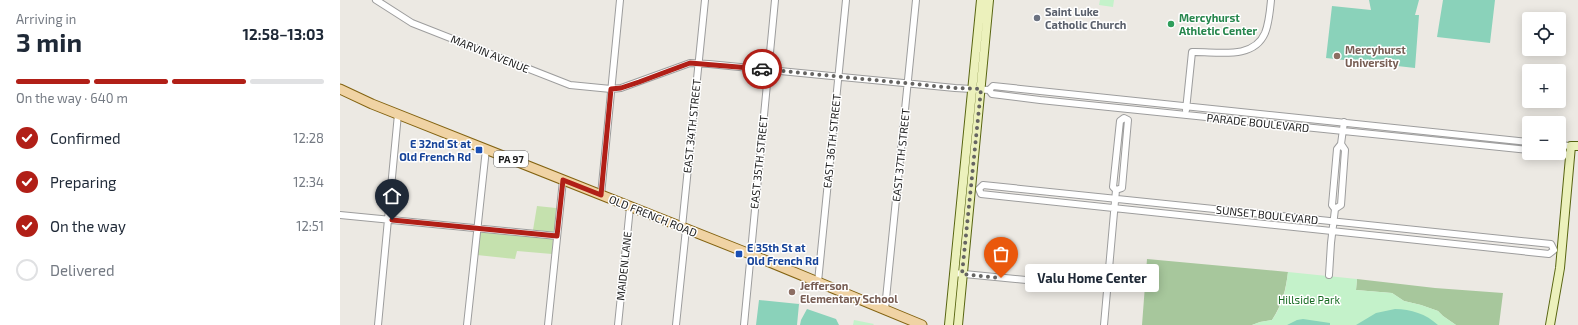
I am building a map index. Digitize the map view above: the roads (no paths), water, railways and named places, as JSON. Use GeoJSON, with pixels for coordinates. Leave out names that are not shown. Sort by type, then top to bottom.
{"type":"FeatureCollection","features":[{"type":"Feature","properties":{"kind":"main road"},"geometry":{"type":"LineString","coordinates":[[949,325],[971,188],[981,0]]}},
{"type":"Feature","properties":{"kind":"main road"},"geometry":{"type":"LineString","coordinates":[[977,89],[989,0]]}},
{"type":"Feature","properties":{"kind":"main road","name":"OLD FRENCH ROAD"},"geometry":{"type":"LineString","coordinates":[[340,89],[372,104],[750,254],[922,325]]}},
{"type":"Feature","properties":{"kind":"main road"},"geometry":{"type":"LineString","coordinates":[[1550,325],[1557,286],[1558,251],[1575,146]]}},
{"type":"Feature","properties":{"kind":"main road"},"geometry":{"type":"LineString","coordinates":[[958,273],[958,325]]}},
{"type":"Feature","properties":{"kind":"street","name":"MARVIN AVENUE"},"geometry":{"type":"LineString","coordinates":[[376,0],[412,23],[570,85],[611,89],[621,88],[690,63],[768,70]]}},
{"type":"Feature","properties":{"kind":"street"},"geometry":{"type":"LineString","coordinates":[[601,195],[620,0],[612,0]]}},
{"type":"Feature","properties":{"kind":"street","name":"EAST 34TH STREET"},"geometry":{"type":"LineString","coordinates":[[676,325],[705,0]]}},
{"type":"Feature","properties":{"kind":"street","name":"EAST 35TH STREET"},"geometry":{"type":"LineString","coordinates":[[744,325],[775,0]]}},
{"type":"Feature","properties":{"kind":"street","name":"EAST 36TH STREET"},"geometry":{"type":"LineString","coordinates":[[818,282],[846,0]]}},
{"type":"Feature","properties":{"kind":"street","name":"EAST 37TH STREET"},"geometry":{"type":"LineString","coordinates":[[885,309],[916,0]]}},
{"type":"Feature","properties":{"kind":"street"},"geometry":{"type":"LineString","coordinates":[[1185,115],[1192,52],[1241,52],[1258,44],[1264,34],[1271,0]]}},
{"type":"Feature","properties":{"kind":"street","name":"PARADE BOULEVARD"},"geometry":{"type":"LineString","coordinates":[[768,70],[908,84],[989,90],[992,94],[999,95],[1124,109],[1522,149]]}},
{"type":"Feature","properties":{"kind":"street","name":"PARADE BOULEVARD"},"geometry":{"type":"LineString","coordinates":[[989,90],[993,86],[1522,141]]}},
{"type":"Feature","properties":{"kind":"street"},"geometry":{"type":"LineString","coordinates":[[1104,325],[1116,190],[1122,188],[1128,120],[1124,118],[1125,100]]}},
{"type":"Feature","properties":{"kind":"street"},"geometry":{"type":"LineString","coordinates":[[378,325],[398,114]]}},
{"type":"Feature","properties":{"kind":"street"},"geometry":{"type":"LineString","coordinates":[[1329,275],[1335,210],[1341,205],[1345,150],[1341,144],[1344,122]]}},
{"type":"Feature","properties":{"kind":"street"},"geometry":{"type":"LineString","coordinates":[[467,325],[486,149]]}},
{"type":"Feature","properties":{"kind":"street"},"geometry":{"type":"LineString","coordinates":[[548,325],[563,180]]}},
{"type":"Feature","properties":{"kind":"street","name":"SUNSET BOULEVARD"},"geometry":{"type":"LineString","coordinates":[[983,185],[1551,244],[1558,251],[1549,254],[981,194],[971,188],[983,185]]}},
{"type":"Feature","properties":{"kind":"street","name":"MAIDEN LANE"},"geometry":{"type":"LineString","coordinates":[[618,325],[630,207]]}},
{"type":"Feature","properties":{"kind":"street"},"geometry":{"type":"LineString","coordinates":[[340,215],[557,236]]}},
{"type":"Feature","properties":{"kind":"street"},"geometry":{"type":"LineString","coordinates":[[958,273],[1107,288]]}},
{"type":"Feature","properties":{"kind":"place","name":"Saint Luke Catholic Church"},"geometry":{"type":"Point","coordinates":[1037,18]}},
{"type":"Feature","properties":{"kind":"place","name":"Mercyhurst Athletic Center"},"geometry":{"type":"Point","coordinates":[1171,24]}},
{"type":"Feature","properties":{"kind":"place","name":"Mercyhurst University"},"geometry":{"type":"Point","coordinates":[1337,56]}},
{"type":"Feature","properties":{"kind":"place","name":"E 32nd St at Old French Rd"},"geometry":{"type":"Point","coordinates":[479,150]}},
{"type":"Feature","properties":{"kind":"place","name":"E 35th St at Old French Rd"},"geometry":{"type":"Point","coordinates":[739,254]}},
{"type":"Feature","properties":{"kind":"place","name":"Valu Home Center"},"geometry":{"type":"Point","coordinates":[1001,278]}},
{"type":"Feature","properties":{"kind":"place","name":"Jefferson Elementary School"},"geometry":{"type":"Point","coordinates":[792,292]}},
{"type":"Feature","properties":{"kind":"park label","name":"Hillside Park"},"geometry":{"type":"Point","coordinates":[1309,300]}}]}
